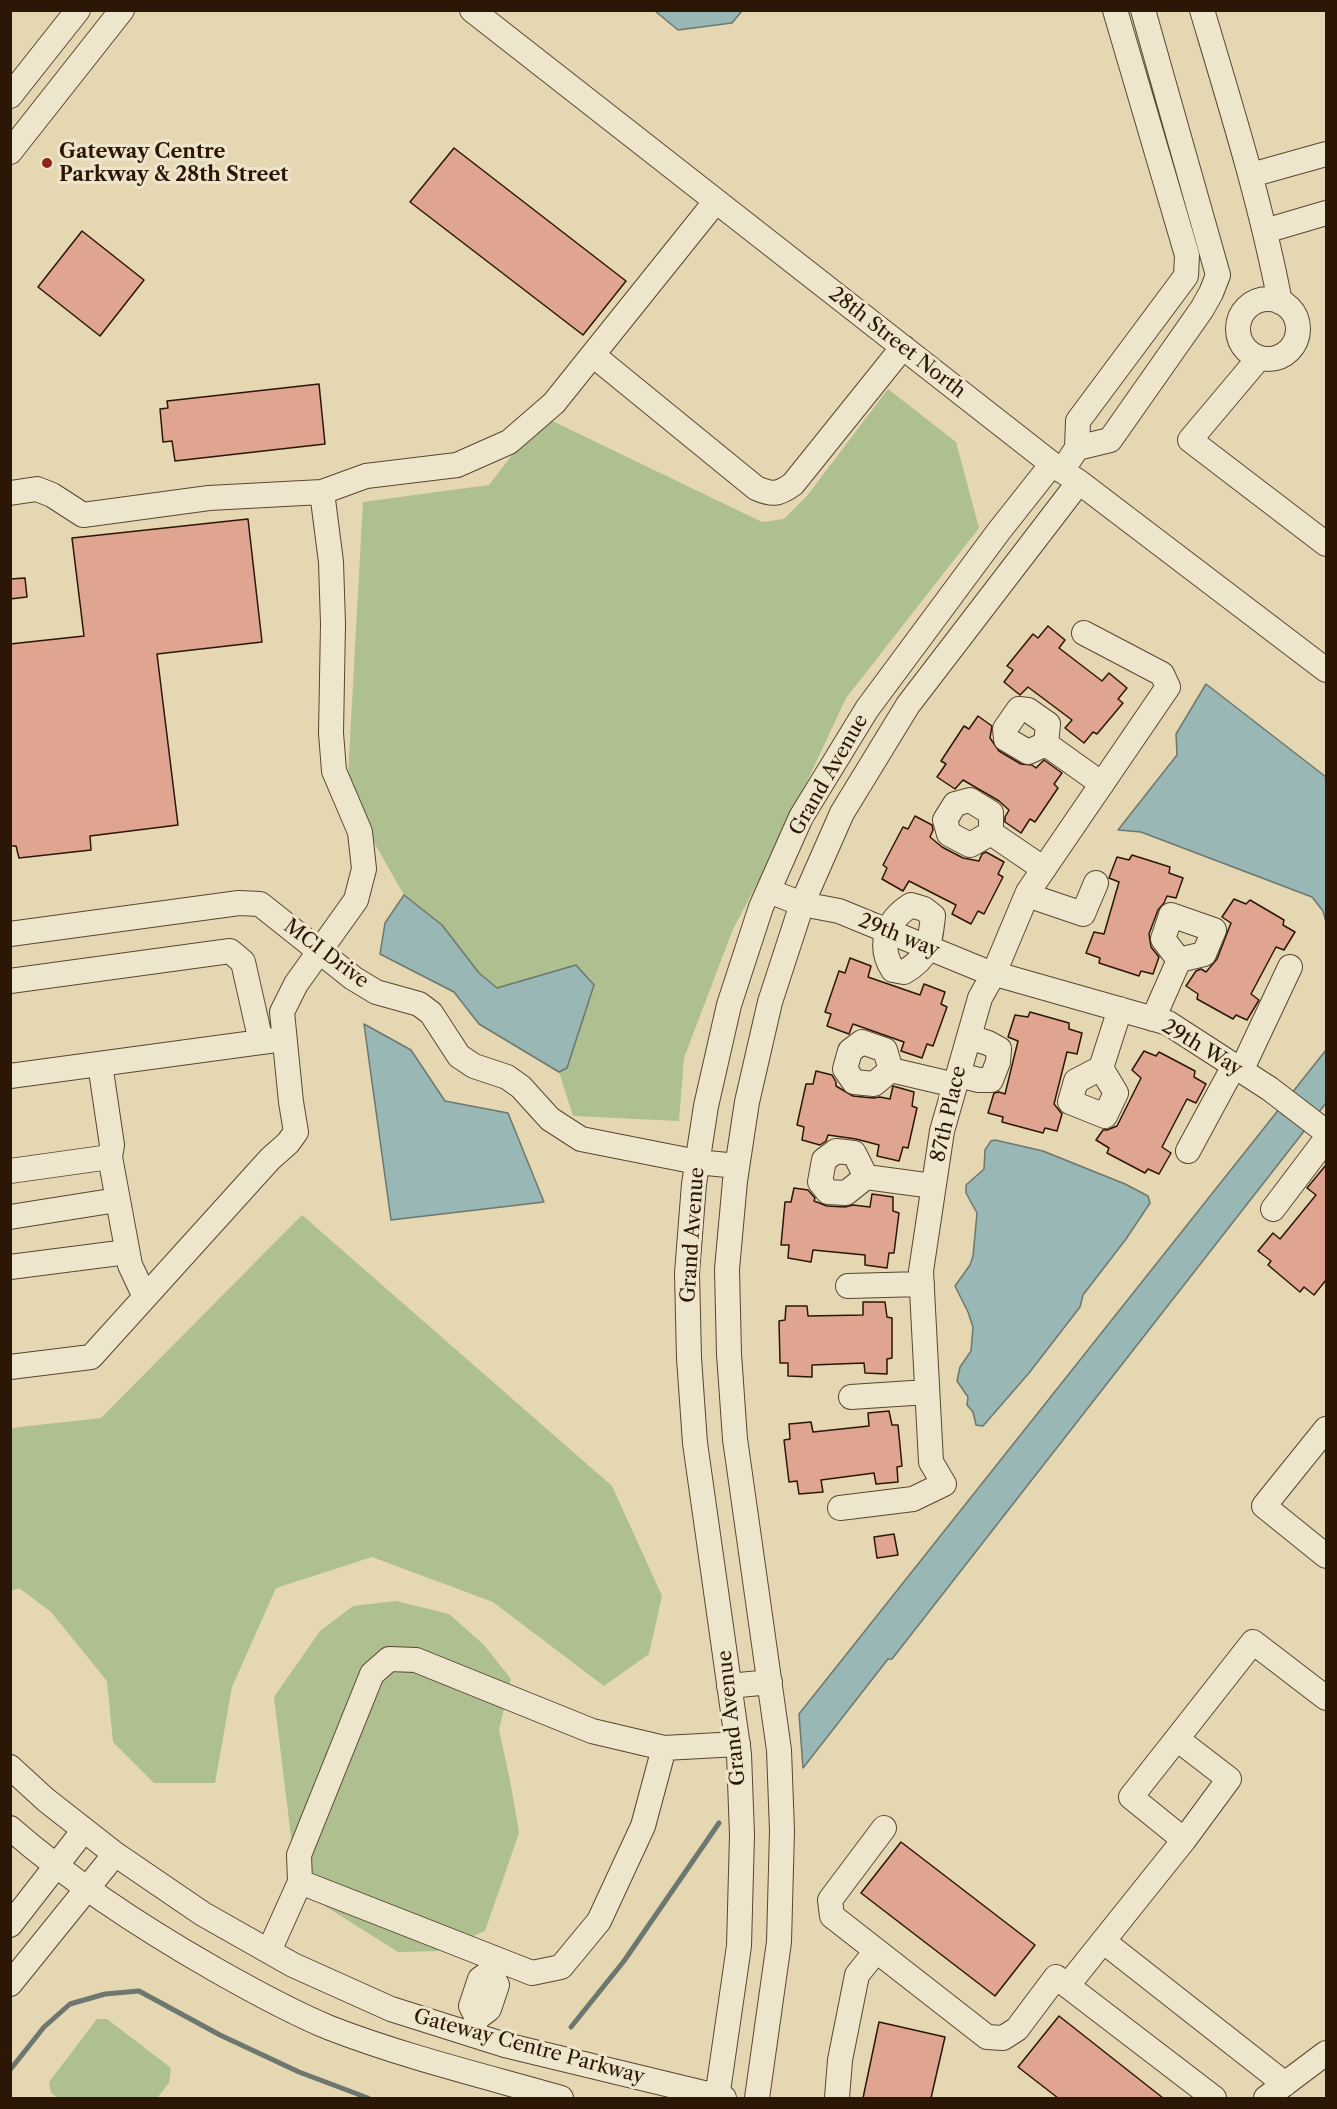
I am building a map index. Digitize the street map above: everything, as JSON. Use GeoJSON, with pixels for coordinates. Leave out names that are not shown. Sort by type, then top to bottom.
{"type":"FeatureCollection","features":[{"type":"Feature","properties":{"kind":"street"},"geometry":{"type":"LineString","coordinates":[[10,96],[78,10]]}},
{"type":"Feature","properties":{"kind":"street"},"geometry":{"type":"LineString","coordinates":[[10,152],[122,10]]}},
{"type":"Feature","properties":{"kind":"street","name":"28th Street North"},"geometry":{"type":"LineString","coordinates":[[472,10],[1064,472],[1326,670]]}},
{"type":"Feature","properties":{"kind":"street"},"geometry":{"type":"LineString","coordinates":[[1064,472],[1077,448],[1078,421],[1186,276],[1187,255],[1115,10]]}},
{"type":"Feature","properties":{"kind":"street"},"geometry":{"type":"LineString","coordinates":[[1077,448],[1110,440],[1209,303],[1218,275],[1143,10]]}},
{"type":"Feature","properties":{"kind":"street"},"geometry":{"type":"LineString","coordinates":[[1202,10],[1251,175],[1280,302]]}},
{"type":"Feature","properties":{"kind":"street"},"geometry":{"type":"LineString","coordinates":[[1158,155],[1182,148]]}},
{"type":"Feature","properties":{"kind":"street"},"geometry":{"type":"LineString","coordinates":[[1251,175],[1326,154]]}},
{"type":"Feature","properties":{"kind":"street"},"geometry":{"type":"LineString","coordinates":[[10,494],[37,489],[83,515],[209,498],[322,492],[366,476],[457,465],[509,442],[554,403],[716,201]]}},
{"type":"Feature","properties":{"kind":"street"},"geometry":{"type":"LineString","coordinates":[[1265,231],[1326,213]]}},
{"type":"Feature","properties":{"kind":"street"},"geometry":{"type":"LineString","coordinates":[[1170,297],[1209,303],[1215,311],[1230,320],[1238,317],[1253,303],[1262,300],[1280,302],[1290,308],[1295,316],[1298,336],[1287,352],[1279,357],[1259,358],[1250,354],[1239,338],[1238,317]]}},
{"type":"Feature","properties":{"kind":"street"},"geometry":{"type":"LineString","coordinates":[[593,355],[756,488],[766,493],[780,493],[793,484],[903,347]]}},
{"type":"Feature","properties":{"kind":"street"},"geometry":{"type":"LineString","coordinates":[[1259,358],[1190,440],[1326,544]]}},
{"type":"Feature","properties":{"kind":"street","name":"Grand Avenue"},"geometry":{"type":"LineString","coordinates":[[719,2098],[739,1946],[742,1835],[738,1744],[695,1443],[689,1358],[687,1273],[706,1106],[729,1005],[761,907],[801,817],[867,709],[1064,472]]}},
{"type":"Feature","properties":{"kind":"street","name":"Grand Avenue"},"geometry":{"type":"LineString","coordinates":[[757,2098],[779,1942],[782,1831],[779,1750],[735,1439],[729,1354],[727,1269],[737,1166],[747,1102],[770,1002],[802,904],[842,813],[908,705],[1064,472]]}},
{"type":"Feature","properties":{"kind":"street"},"geometry":{"type":"LineString","coordinates":[[10,1366],[91,1357],[296,1132],[282,1011],[296,984],[356,900],[364,869],[360,832],[334,771],[331,734],[332,562],[322,492]]}},
{"type":"Feature","properties":{"kind":"street","name":"87th Place"},"geometry":{"type":"LineString","coordinates":[[840,1508],[914,1499],[944,1484],[931,1462],[921,1271],[942,1131],[956,1080],[980,998],[994,973],[1027,895],[1168,687],[1162,674],[1084,633]]}},
{"type":"Feature","properties":{"kind":"street"},"geometry":{"type":"LineString","coordinates":[[1047,744],[1102,784]]}},
{"type":"Feature","properties":{"kind":"street"},"geometry":{"type":"LineString","coordinates":[[991,833],[1044,869]]}},
{"type":"Feature","properties":{"kind":"street"},"geometry":{"type":"LineString","coordinates":[[1027,895],[1083,914],[1096,883]]}},
{"type":"Feature","properties":{"kind":"street","name":"29th way"},"geometry":{"type":"LineString","coordinates":[[769,891],[802,904],[838,911],[994,973]]}},
{"type":"Feature","properties":{"kind":"street","name":"MCI Drive"},"geometry":{"type":"LineString","coordinates":[[10,934],[239,903],[260,904],[353,978],[376,992],[419,1004],[431,1013],[459,1056],[474,1066],[507,1077],[520,1087],[550,1119],[581,1139],[698,1162],[737,1166]]}},
{"type":"Feature","properties":{"kind":"street"},"geometry":{"type":"LineString","coordinates":[[911,905],[924,909],[933,916],[929,948],[916,965],[904,972],[893,970],[886,959],[887,931],[898,913],[911,905]]}},
{"type":"Feature","properties":{"kind":"street"},"geometry":{"type":"LineString","coordinates":[[10,981],[230,951],[243,962],[261,1042]]}},
{"type":"Feature","properties":{"kind":"street"},"geometry":{"type":"LineString","coordinates":[[1153,1019],[1179,960]]}},
{"type":"Feature","properties":{"kind":"street"},"geometry":{"type":"LineString","coordinates":[[1188,1151],[1238,1068],[1290,967]]}},
{"type":"Feature","properties":{"kind":"street","name":"29th Way"},"geometry":{"type":"LineString","coordinates":[[994,973],[1168,1023],[1270,1089],[1326,1132]]}},
{"type":"Feature","properties":{"kind":"street"},"geometry":{"type":"LineString","coordinates":[[1101,1068],[1120,1009]]}},
{"type":"Feature","properties":{"kind":"street"},"geometry":{"type":"LineString","coordinates":[[891,1070],[956,1080],[991,1080],[998,1062],[999,1049],[969,1037]]}},
{"type":"Feature","properties":{"kind":"street"},"geometry":{"type":"LineString","coordinates":[[10,1076],[285,1039]]}},
{"type":"Feature","properties":{"kind":"street"},"geometry":{"type":"LineString","coordinates":[[100,1064],[112,1144],[110,1157],[127,1252],[130,1265],[146,1297]]}},
{"type":"Feature","properties":{"kind":"street"},"geometry":{"type":"LineString","coordinates":[[1273,1209],[1326,1139]]}},
{"type":"Feature","properties":{"kind":"street"},"geometry":{"type":"LineString","coordinates":[[10,1171],[110,1157]]}},
{"type":"Feature","properties":{"kind":"street"},"geometry":{"type":"LineString","coordinates":[[866,1177],[933,1186]]}},
{"type":"Feature","properties":{"kind":"street"},"geometry":{"type":"LineString","coordinates":[[10,1217],[117,1200]]}},
{"type":"Feature","properties":{"kind":"street"},"geometry":{"type":"LineString","coordinates":[[10,1267],[127,1252]]}},
{"type":"Feature","properties":{"kind":"street"},"geometry":{"type":"LineString","coordinates":[[848,1286],[922,1284]]}},
{"type":"Feature","properties":{"kind":"street"},"geometry":{"type":"LineString","coordinates":[[851,1397],[927,1392]]}},
{"type":"Feature","properties":{"kind":"street"},"geometry":{"type":"LineString","coordinates":[[1326,1429],[1264,1506],[1326,1556]]}},
{"type":"Feature","properties":{"kind":"street"},"geometry":{"type":"LineString","coordinates":[[1184,1840],[1131,1797],[1253,1642],[1326,1698]]}},
{"type":"Feature","properties":{"kind":"street"},"geometry":{"type":"LineString","coordinates":[[268,1951],[300,1882],[299,1855],[372,1674],[389,1659],[416,1660],[592,1731],[664,1748],[738,1744]]}},
{"type":"Feature","properties":{"kind":"street"},"geometry":{"type":"LineString","coordinates":[[729,1686],[770,1682]]}},
{"type":"Feature","properties":{"kind":"street"},"geometry":{"type":"LineString","coordinates":[[1068,1985],[1184,1840],[1229,1779],[1177,1739]]}},
{"type":"Feature","properties":{"kind":"street"},"geometry":{"type":"LineString","coordinates":[[300,1882],[492,1965],[532,1973],[561,1967],[599,1921],[643,1826],[664,1748]]}},
{"type":"Feature","properties":{"kind":"street","name":"Gateway Centre Parkway"},"geometry":{"type":"LineString","coordinates":[[10,1767],[46,1800],[115,1854],[203,1914],[293,1965],[391,2009],[474,2026],[505,2045],[719,2098]]}},
{"type":"Feature","properties":{"kind":"street","name":"Gateway Centre Parkway"},"geometry":{"type":"LineString","coordinates":[[10,1828],[86,1888],[179,1949],[259,1994],[328,2027],[383,2047],[561,2098]]}},
{"type":"Feature","properties":{"kind":"street"},"geometry":{"type":"LineString","coordinates":[[884,1828],[830,1900],[832,1916],[987,2037],[1003,2038],[1017,2029],[1056,1977],[1214,2098]]}},
{"type":"Feature","properties":{"kind":"street"},"geometry":{"type":"LineString","coordinates":[[10,1924],[84,1830]]}},
{"type":"Feature","properties":{"kind":"street"},"geometry":{"type":"LineString","coordinates":[[10,1984],[115,1854]]}},
{"type":"Feature","properties":{"kind":"street"},"geometry":{"type":"LineString","coordinates":[[1103,1941],[1286,2084]]}},
{"type":"Feature","properties":{"kind":"street"},"geometry":{"type":"LineString","coordinates":[[837,2098],[840,2060],[857,1975],[876,1951]]}},
{"type":"Feature","properties":{"kind":"street"},"geometry":{"type":"LineString","coordinates":[[474,2026],[471,2006],[480,1979],[492,1965]]}},
{"type":"Feature","properties":{"kind":"street"},"geometry":{"type":"LineString","coordinates":[[1266,2098],[1326,2053]]}},
{"type":"Feature","properties":{"kind":"green space"},"geometry":{"type":"Polygon","coordinates":[[[888,389],[956,442],[979,528],[846,698],[775,850],[733,929],[684,1058],[679,1121],[573,1116],[559,1072],[567,1068],[576,965],[497,988],[479,973],[442,925],[404,895],[347,795],[363,502],[489,485],[542,416],[762,522],[784,519],[807,496],[888,389]]]}},
{"type":"Feature","properties":{"kind":"green space"},"geometry":{"type":"Polygon","coordinates":[[[302,1215],[612,1486],[662,1596],[649,1654],[604,1686],[493,1602],[372,1557],[276,1588],[232,1687],[215,1783],[154,1783],[113,1742],[107,1681],[51,1612],[19,1588],[11,1591],[11,1428],[101,1418],[302,1215]]]}},
{"type":"Feature","properties":{"kind":"green space"},"geometry":{"type":"Polygon","coordinates":[[[396,1601],[449,1614],[484,1645],[511,1679],[499,1730],[519,1833],[485,1931],[438,1951],[398,1952],[325,1906],[295,1869],[274,1697],[320,1631],[353,1606],[396,1601]]]}},
{"type":"Feature","properties":{"kind":"green space"},"geometry":{"type":"Polygon","coordinates":[[[97,2019],[107,2019],[171,2068],[169,2083],[157,2098],[58,2098],[51,2093],[49,2082],[97,2019]]]}},
{"type":"Feature","properties":{"kind":"water"},"geometry":{"type":"Polygon","coordinates":[[[655,11],[742,11],[732,23],[678,30],[655,11]]]}},
{"type":"Feature","properties":{"kind":"water"},"geometry":{"type":"Polygon","coordinates":[[[1206,684],[1326,777],[1326,922],[1323,911],[1312,897],[1141,832],[1118,830],[1177,755],[1176,734],[1206,684]]]}},
{"type":"Feature","properties":{"kind":"water"},"geometry":{"type":"Polygon","coordinates":[[[404,895],[442,925],[479,973],[497,988],[576,965],[594,985],[567,1068],[559,1072],[479,1024],[454,992],[380,954],[385,923],[404,895]]]}},
{"type":"Feature","properties":{"kind":"water"},"geometry":{"type":"Polygon","coordinates":[[[364,1024],[411,1050],[445,1101],[508,1113],[544,1202],[391,1220],[364,1024]]]}},
{"type":"Feature","properties":{"kind":"water"},"geometry":{"type":"Polygon","coordinates":[[[1326,1050],[1326,1103],[892,1659],[888,1659],[803,1768],[799,1714],[1326,1050]]]}},
{"type":"Feature","properties":{"kind":"water"},"geometry":{"type":"Polygon","coordinates":[[[991,1141],[1043,1151],[1125,1184],[1148,1196],[1150,1203],[1083,1295],[1080,1307],[1029,1373],[983,1426],[976,1425],[973,1412],[967,1405],[968,1397],[957,1381],[960,1367],[971,1351],[973,1327],[955,1286],[970,1265],[973,1256],[977,1213],[966,1193],[966,1185],[984,1169],[985,1150],[991,1141]]]}},
{"type":"Feature","properties":{"kind":"building"},"geometry":{"type":"Polygon","coordinates":[[[454,148],[626,281],[583,335],[410,202],[454,148]]]}},
{"type":"Feature","properties":{"kind":"building"},"geometry":{"type":"Polygon","coordinates":[[[82,231],[144,280],[100,336],[38,287],[82,231]]]}},
{"type":"Feature","properties":{"kind":"building"},"geometry":{"type":"Polygon","coordinates":[[[319,384],[325,444],[175,461],[172,441],[163,442],[160,409],[168,408],[167,401],[319,384]]]}},
{"type":"Feature","properties":{"kind":"building"},"geometry":{"type":"Polygon","coordinates":[[[248,519],[262,642],[157,654],[178,825],[90,836],[91,850],[19,858],[16,846],[10,846],[10,644],[84,636],[72,538],[248,519]]]}},
{"type":"Feature","properties":{"kind":"building"},"geometry":{"type":"Polygon","coordinates":[[[25,578],[27,597],[10,599],[10,579],[25,578]]]}},
{"type":"Feature","properties":{"kind":"building"},"geometry":{"type":"Polygon","coordinates":[[[1048,626],[1065,640],[1059,648],[1102,681],[1109,673],[1127,688],[1118,699],[1123,703],[1097,734],[1093,732],[1084,743],[1065,728],[1072,720],[1028,687],[1020,695],[1004,682],[1013,670],[1007,666],[1033,634],[1038,638],[1048,626]]]}},
{"type":"Feature","properties":{"kind":"building"},"geometry":{"type":"Polygon","coordinates":[[[978,716],[992,726],[990,738],[999,751],[1021,764],[1032,765],[1036,768],[1044,760],[1062,773],[1054,784],[1058,788],[1035,822],[1030,819],[1021,833],[1005,822],[1009,810],[999,801],[963,780],[955,789],[937,777],[946,764],[941,761],[964,726],[969,729],[978,716]]]}},
{"type":"Feature","properties":{"kind":"building"},"geometry":{"type":"Polygon","coordinates":[[[915,816],[932,825],[933,830],[930,837],[942,847],[963,858],[979,861],[982,854],[986,852],[1004,862],[998,874],[1003,877],[984,914],[978,911],[971,924],[952,914],[956,905],[909,881],[903,891],[882,879],[887,868],[883,865],[903,827],[908,829],[915,816]]]}},
{"type":"Feature","properties":{"kind":"building"},"geometry":{"type":"Polygon","coordinates":[[[1132,855],[1170,867],[1169,873],[1183,878],[1176,898],[1167,896],[1158,910],[1149,934],[1151,947],[1159,957],[1153,974],[1141,971],[1139,976],[1099,963],[1100,958],[1086,953],[1094,932],[1104,934],[1119,882],[1109,878],[1117,857],[1129,860],[1132,855]]]}},
{"type":"Feature","properties":{"kind":"building"},"geometry":{"type":"Polygon","coordinates":[[[1234,899],[1246,904],[1250,900],[1284,920],[1283,925],[1295,932],[1284,950],[1276,947],[1251,994],[1259,1000],[1247,1020],[1236,1015],[1233,1019],[1197,999],[1198,994],[1186,986],[1196,971],[1201,969],[1206,972],[1217,959],[1231,923],[1222,917],[1234,899]]]}},
{"type":"Feature","properties":{"kind":"building"},"geometry":{"type":"Polygon","coordinates":[[[850,958],[871,966],[868,977],[920,995],[924,984],[945,992],[941,1004],[947,1007],[933,1046],[927,1044],[922,1058],[901,1051],[904,1042],[853,1024],[849,1034],[827,1026],[831,1014],[825,1012],[839,971],[845,973],[850,958]]]}},
{"type":"Feature","properties":{"kind":"building"},"geometry":{"type":"Polygon","coordinates":[[[1030,1012],[1069,1023],[1069,1029],[1082,1033],[1077,1054],[1067,1052],[1054,1104],[1062,1114],[1057,1131],[1045,1128],[1043,1133],[1002,1122],[1003,1117],[988,1113],[994,1093],[1005,1094],[1018,1041],[1008,1037],[1015,1015],[1028,1017],[1030,1012]]]}},
{"type":"Feature","properties":{"kind":"building"},"geometry":{"type":"Polygon","coordinates":[[[1144,1051],[1156,1056],[1159,1052],[1195,1071],[1194,1077],[1206,1084],[1196,1103],[1187,1099],[1162,1147],[1171,1153],[1159,1174],[1148,1169],[1145,1173],[1107,1153],[1109,1148],[1096,1140],[1103,1130],[1117,1126],[1141,1078],[1132,1070],[1144,1051]]]}},
{"type":"Feature","properties":{"kind":"building"},"geometry":{"type":"Polygon","coordinates":[[[816,1071],[832,1075],[836,1086],[853,1096],[890,1099],[893,1086],[914,1092],[912,1106],[917,1108],[908,1148],[903,1147],[899,1161],[877,1156],[879,1145],[856,1139],[828,1135],[826,1141],[820,1145],[802,1140],[804,1127],[797,1125],[806,1084],[813,1084],[816,1071]]]}},
{"type":"Feature","properties":{"kind":"building"},"geometry":{"type":"Polygon","coordinates":[[[1326,1165],[1326,1280],[1314,1295],[1304,1287],[1300,1292],[1268,1265],[1271,1261],[1258,1251],[1273,1233],[1280,1239],[1316,1195],[1307,1188],[1326,1165]]]}},
{"type":"Feature","properties":{"kind":"building"},"geometry":{"type":"Polygon","coordinates":[[[794,1188],[808,1190],[815,1198],[814,1201],[827,1206],[870,1207],[872,1194],[893,1197],[893,1211],[899,1213],[894,1253],[889,1253],[887,1268],[865,1265],[865,1255],[813,1250],[811,1262],[788,1258],[789,1245],[781,1245],[785,1202],[791,1202],[794,1188]]]}},
{"type":"Feature","properties":{"kind":"building"},"geometry":{"type":"Polygon","coordinates":[[[863,1302],[885,1302],[887,1317],[892,1318],[892,1358],[887,1359],[887,1374],[865,1373],[864,1363],[812,1365],[812,1377],[788,1376],[788,1363],[780,1363],[779,1321],[785,1320],[786,1306],[807,1306],[808,1316],[863,1315],[863,1302]]]}},
{"type":"Feature","properties":{"kind":"building"},"geometry":{"type":"Polygon","coordinates":[[[889,1411],[892,1425],[898,1425],[902,1466],[897,1467],[898,1482],[876,1484],[874,1473],[821,1480],[823,1492],[799,1494],[797,1481],[789,1482],[784,1440],[790,1439],[789,1424],[811,1422],[813,1432],[869,1426],[868,1413],[889,1411]]]}},
{"type":"Feature","properties":{"kind":"building"},"geometry":{"type":"Polygon","coordinates":[[[894,1534],[898,1555],[877,1558],[874,1537],[894,1534]]]}},
{"type":"Feature","properties":{"kind":"building"},"geometry":{"type":"Polygon","coordinates":[[[901,1842],[1035,1945],[995,1996],[861,1893],[901,1842]]]}},
{"type":"Feature","properties":{"kind":"building"},"geometry":{"type":"Polygon","coordinates":[[[1059,2016],[1163,2098],[1058,2098],[1018,2067],[1059,2016]]]}},
{"type":"Feature","properties":{"kind":"building"},"geometry":{"type":"Polygon","coordinates":[[[879,2022],[945,2037],[931,2098],[863,2098],[879,2022]]]}},
{"type":"Feature","properties":{"kind":"waterway"},"geometry":{"type":"LineString","coordinates":[[571,2027],[624,1961],[719,1823]]}},
{"type":"Feature","properties":{"kind":"waterway"},"geometry":{"type":"LineString","coordinates":[[10,2070],[44,2027],[70,2004],[105,1994],[139,1991],[220,2035],[299,2072],[368,2098]]}},
{"type":"Feature","properties":{"kind":"place","name":"Gateway Centre Parkway & 28th Street"},"geometry":{"type":"Point","coordinates":[47,163]}}]}
